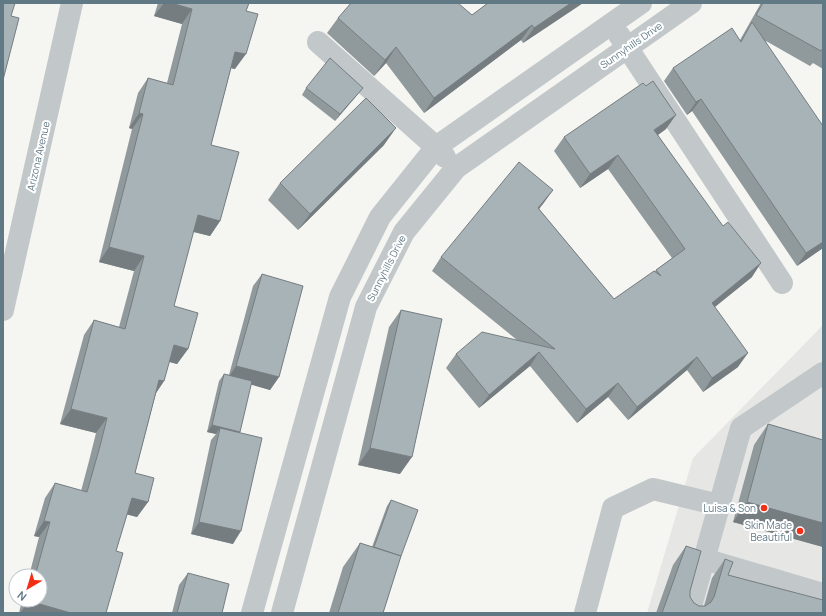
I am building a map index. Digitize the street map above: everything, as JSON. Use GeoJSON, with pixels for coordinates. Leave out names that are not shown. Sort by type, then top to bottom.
{"type":"FeatureCollection","features":[{"type":"Feature","properties":{"kind":"street","name":"Arizona Avenue"},"geometry":{"type":"LineString","coordinates":[[3,310],[72,3]]}},
{"type":"Feature","properties":{"kind":"street"},"geometry":{"type":"LineString","coordinates":[[252,613],[340,297],[380,217],[436,147],[641,3]]}},
{"type":"Feature","properties":{"kind":"street","name":"Sunnyhills Drive"},"geometry":{"type":"LineString","coordinates":[[282,613],[366,307],[404,232],[456,168],[691,3]]}},
{"type":"Feature","properties":{"kind":"street"},"geometry":{"type":"LineString","coordinates":[[611,24],[782,283]]}},
{"type":"Feature","properties":{"kind":"street"},"geometry":{"type":"LineString","coordinates":[[318,42],[436,147],[456,168]]}},
{"type":"Feature","properties":{"kind":"street"},"geometry":{"type":"LineString","coordinates":[[690,613],[741,428],[823,373]]}},
{"type":"Feature","properties":{"kind":"street"},"geometry":{"type":"LineString","coordinates":[[585,613],[613,508],[653,489],[719,505]]}},
{"type":"Feature","properties":{"kind":"street"},"geometry":{"type":"LineString","coordinates":[[704,559],[823,594]]}},
{"type":"Feature","properties":{"kind":"shaded area"},"geometry":{"type":"Polygon","coordinates":[[[823,325],[823,613],[647,613],[693,458],[823,325]]]}},
{"type":"Feature","properties":{"kind":"building"},"geometry":{"type":"Polygon","coordinates":[[[3,3],[15,3],[11,16],[19,18],[3,80],[3,3]]]}},
{"type":"Feature","properties":{"kind":"building"},"geometry":{"type":"Polygon","coordinates":[[[171,3],[249,3],[246,11],[258,14],[246,54],[235,52],[211,145],[239,152],[220,221],[198,215],[174,306],[198,313],[188,349],[174,345],[164,381],[159,380],[135,473],[154,478],[148,502],[132,498],[116,551],[123,553],[106,613],[71,613],[48,606],[48,568],[37,568],[50,522],[44,521],[55,483],[87,492],[107,418],[71,409],[94,320],[125,329],[144,256],[109,247],[143,114],[139,113],[148,78],[173,85],[192,9],[171,3]]]}},
{"type":"Feature","properties":{"kind":"building"},"geometry":{"type":"Polygon","coordinates":[[[351,3],[458,3],[472,15],[488,3],[571,3],[534,28],[532,25],[434,98],[396,47],[385,60],[338,18],[351,3]]]}},
{"type":"Feature","properties":{"kind":"building"},"geometry":{"type":"Polygon","coordinates":[[[763,3],[823,3],[823,48],[821,51],[756,15],[763,3]]]}},
{"type":"Feature","properties":{"kind":"building"},"geometry":{"type":"Polygon","coordinates":[[[752,22],[823,126],[823,242],[806,253],[701,99],[696,102],[673,68],[732,28],[741,42],[752,22]]]}},
{"type":"Feature","properties":{"kind":"building"},"geometry":{"type":"Polygon","coordinates":[[[330,58],[363,88],[340,114],[306,88],[330,58]]]}},
{"type":"Feature","properties":{"kind":"building"},"geometry":{"type":"Polygon","coordinates":[[[653,81],[676,115],[654,130],[723,226],[728,222],[761,263],[712,303],[748,353],[712,378],[697,357],[637,407],[618,383],[586,409],[539,352],[489,395],[456,354],[482,332],[555,349],[441,257],[519,162],[553,190],[538,208],[614,299],[654,271],[661,276],[656,270],[685,249],[618,155],[590,174],[564,137],[643,83],[646,86],[653,81]]]}},
{"type":"Feature","properties":{"kind":"building"},"geometry":{"type":"Polygon","coordinates":[[[366,98],[396,128],[310,214],[280,183],[366,98]]]}},
{"type":"Feature","properties":{"kind":"building"},"geometry":{"type":"Polygon","coordinates":[[[262,274],[303,286],[279,377],[236,366],[262,274]]]}},
{"type":"Feature","properties":{"kind":"building"},"geometry":{"type":"Polygon","coordinates":[[[401,310],[442,319],[412,457],[370,448],[401,310]]]}},
{"type":"Feature","properties":{"kind":"building"},"geometry":{"type":"Polygon","coordinates":[[[224,374],[252,381],[240,432],[212,425],[224,374]]]}},
{"type":"Feature","properties":{"kind":"building"},"geometry":{"type":"Polygon","coordinates":[[[768,424],[823,440],[823,523],[747,502],[768,424]]]}},
{"type":"Feature","properties":{"kind":"building"},"geometry":{"type":"Polygon","coordinates":[[[220,428],[262,438],[241,531],[199,522],[220,428]]]}},
{"type":"Feature","properties":{"kind":"building"},"geometry":{"type":"Polygon","coordinates":[[[391,500],[418,510],[401,556],[374,547],[391,500]]]}},
{"type":"Feature","properties":{"kind":"building"},"geometry":{"type":"Polygon","coordinates":[[[360,543],[401,556],[383,613],[338,613],[360,543]]]}},
{"type":"Feature","properties":{"kind":"building"},"geometry":{"type":"Polygon","coordinates":[[[686,546],[701,551],[690,591],[690,597],[694,603],[699,606],[705,606],[711,602],[714,597],[725,559],[733,562],[728,575],[823,600],[823,613],[662,613],[686,546]]]}},
{"type":"Feature","properties":{"kind":"building"},"geometry":{"type":"Polygon","coordinates":[[[188,573],[229,584],[222,613],[177,613],[188,573]]]}},
{"type":"Feature","properties":{"kind":"place","name":"Luisa & Son"},"geometry":{"type":"Point","coordinates":[764,508]}},
{"type":"Feature","properties":{"kind":"place","name":"Skin Made Beautiful"},"geometry":{"type":"Point","coordinates":[800,531]}}]}
